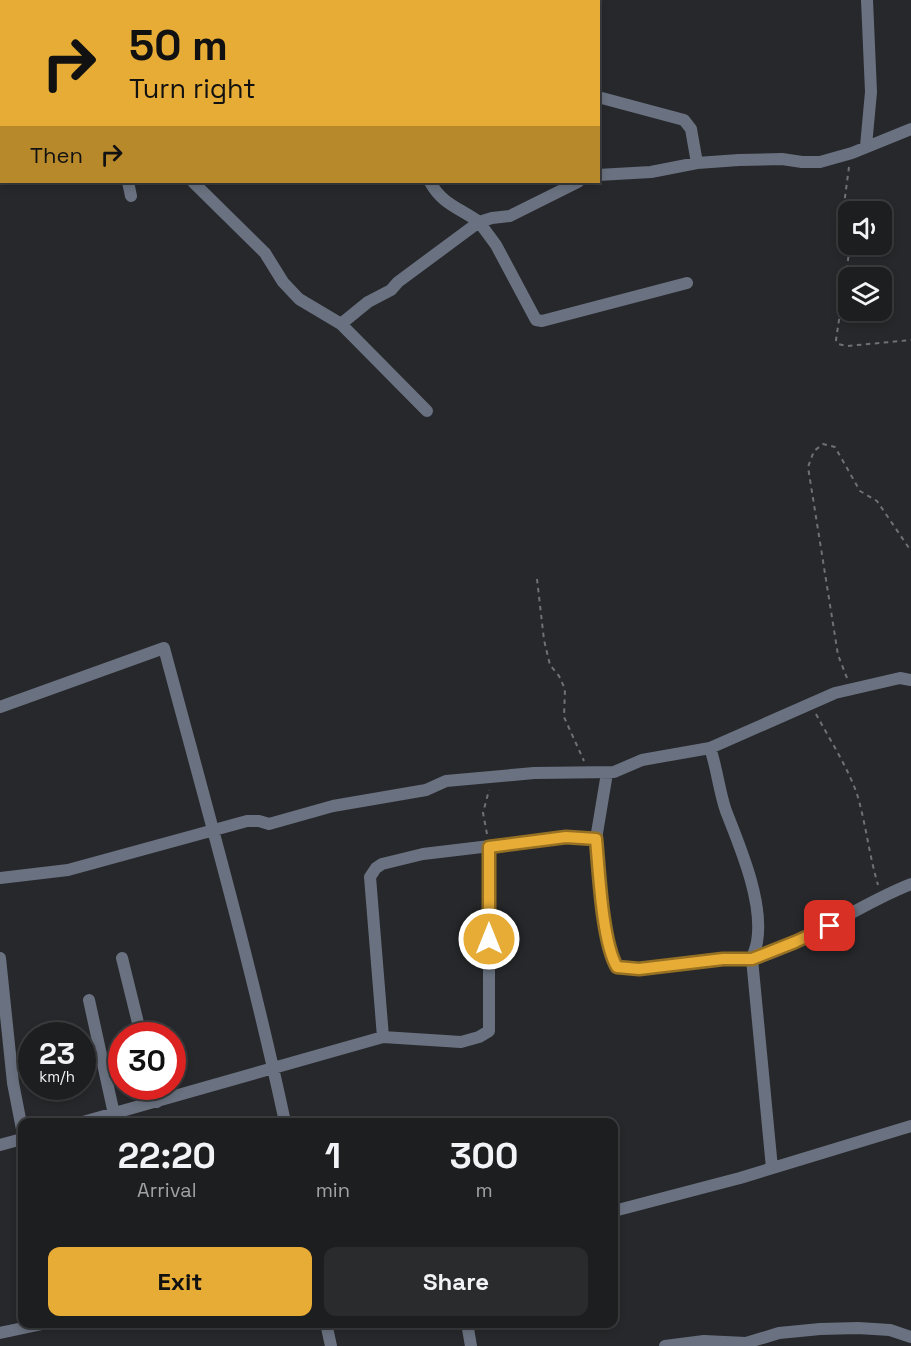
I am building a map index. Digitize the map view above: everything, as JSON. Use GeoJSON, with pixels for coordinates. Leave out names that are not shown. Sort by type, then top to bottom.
{"type":"FeatureCollection","features":[{"type":"Feature","properties":{"kind":"street"},"geometry":{"type":"LineString","coordinates":[[866,146],[871,92],[867,0]]}},
{"type":"Feature","properties":{"kind":"street"},"geometry":{"type":"LineString","coordinates":[[600,98],[684,120],[691,129],[697,164]]}},
{"type":"Feature","properties":{"kind":"street"},"geometry":{"type":"LineString","coordinates":[[600,176],[651,172],[697,164],[782,159],[820,162],[852,153],[911,129]]}},
{"type":"Feature","properties":{"kind":"street"},"geometry":{"type":"LineString","coordinates":[[128,183],[131,196]]}},
{"type":"Feature","properties":{"kind":"street"},"geometry":{"type":"LineString","coordinates":[[194,183],[265,253],[283,282],[300,299],[341,324],[427,411]]}},
{"type":"Feature","properties":{"kind":"street"},"geometry":{"type":"LineString","coordinates":[[430,183],[447,203],[479,222],[496,245],[536,320],[542,321],[687,283]]}},
{"type":"Feature","properties":{"kind":"street"},"geometry":{"type":"LineString","coordinates":[[341,324],[368,302],[391,291],[398,282],[479,222],[510,216],[576,183]]}},
{"type":"Feature","properties":{"kind":"street"},"geometry":{"type":"LineString","coordinates":[[0,707],[164,648],[213,831],[284,1118]]}},
{"type":"Feature","properties":{"kind":"street"},"geometry":{"type":"LineString","coordinates":[[0,878],[68,870],[247,822],[258,821],[269,824],[333,806],[426,790],[446,782],[493,775],[614,772],[642,760],[710,748],[835,693],[900,678],[911,680]]}},
{"type":"Feature","properties":{"kind":"street"},"geometry":{"type":"LineString","coordinates":[[710,748],[726,809],[749,871],[757,922],[758,941],[752,959],[772,1168]]}},
{"type":"Feature","properties":{"kind":"street"},"geometry":{"type":"LineString","coordinates":[[607,773],[596,839],[605,924],[612,959],[617,967],[639,969],[723,959],[752,959],[795,942],[911,884]]}},
{"type":"Feature","properties":{"kind":"street"},"geometry":{"type":"LineString","coordinates":[[383,1037],[370,877],[376,868],[382,864],[423,854],[566,837],[596,839]]}},
{"type":"Feature","properties":{"kind":"street"},"geometry":{"type":"LineString","coordinates":[[98,1118],[383,1037],[460,1042],[479,1037],[489,1031],[489,847]]}},
{"type":"Feature","properties":{"kind":"street"},"geometry":{"type":"LineString","coordinates":[[0,958],[13,1083],[20,1118]]}},
{"type":"Feature","properties":{"kind":"street"},"geometry":{"type":"LineString","coordinates":[[122,958],[138,1022]]}},
{"type":"Feature","properties":{"kind":"street"},"geometry":{"type":"LineString","coordinates":[[88,1000],[114,1114]]}},
{"type":"Feature","properties":{"kind":"street"},"geometry":{"type":"LineString","coordinates":[[0,1087],[13,1083]]}},
{"type":"Feature","properties":{"kind":"street"},"geometry":{"type":"LineString","coordinates":[[618,1210],[772,1168],[911,1126]]}},
{"type":"Feature","properties":{"kind":"street"},"geometry":{"type":"LineString","coordinates":[[0,1145],[18,1139]]}},
{"type":"Feature","properties":{"kind":"street"},"geometry":{"type":"LineString","coordinates":[[0,1333],[23,1328]]}},
{"type":"Feature","properties":{"kind":"street"},"geometry":{"type":"LineString","coordinates":[[327,1328],[331,1346]]}},
{"type":"Feature","properties":{"kind":"street"},"geometry":{"type":"LineString","coordinates":[[468,1328],[471,1346]]}},
{"type":"Feature","properties":{"kind":"street"},"geometry":{"type":"LineString","coordinates":[[665,1346],[704,1341],[746,1343],[779,1333],[820,1329],[890,1330],[911,1337]]}},
{"type":"Feature","properties":{"kind":"path"},"geometry":{"type":"LineString","coordinates":[[852,153],[845,197],[849,253],[836,340],[838,344],[847,346],[911,340]]}},
{"type":"Feature","properties":{"kind":"path"},"geometry":{"type":"LineString","coordinates":[[851,689],[838,655],[812,500],[808,467],[814,452],[823,444],[835,447],[860,491],[877,501],[911,551]]}},
{"type":"Feature","properties":{"kind":"path"},"geometry":{"type":"LineString","coordinates":[[537,579],[544,640],[550,665],[559,676],[565,689],[564,717],[590,773]]}},
{"type":"Feature","properties":{"kind":"path"},"geometry":{"type":"LineString","coordinates":[[810,704],[856,792],[881,897]]}},
{"type":"Feature","properties":{"kind":"path"},"geometry":{"type":"LineString","coordinates":[[489,847],[483,813],[493,775]]}},
{"type":"Feature","properties":{"kind":"route"},"geometry":{"type":"LineString","coordinates":[[489,939],[489,847],[566,837],[596,839],[605,924],[612,959],[617,967],[639,969],[723,959],[752,959],[830,926]]}}]}
